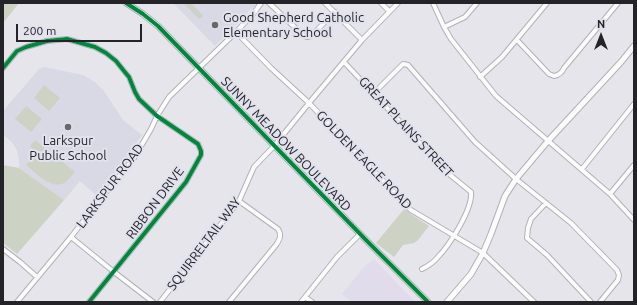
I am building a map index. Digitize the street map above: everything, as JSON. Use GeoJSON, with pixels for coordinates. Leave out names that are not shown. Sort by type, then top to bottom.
{"type":"FeatureCollection","features":[{"type":"Feature","properties":{"kind":"street","name":"SUNNY MEADOW BOULEVARD"},"geometry":{"type":"LineString","coordinates":[[126,3],[151,20],[428,302]]}},
{"type":"Feature","properties":{"kind":"street","name":"LARKSPUR ROAD"},"geometry":{"type":"LineString","coordinates":[[16,302],[72,237],[101,198],[134,158],[157,116],[169,98],[236,32],[254,13],[261,3]]}},
{"type":"Feature","properties":{"kind":"street"},"geometry":{"type":"LineString","coordinates":[[269,3],[307,37],[311,36],[335,12]]}},
{"type":"Feature","properties":{"kind":"street"},"geometry":{"type":"LineString","coordinates":[[325,3],[362,40]]}},
{"type":"Feature","properties":{"kind":"street"},"geometry":{"type":"LineString","coordinates":[[381,3],[389,11]]}},
{"type":"Feature","properties":{"kind":"street","name":"SQUIRRELTAIL WAY"},"geometry":{"type":"LineString","coordinates":[[160,302],[240,201],[254,167],[274,146],[362,40],[398,3]]}},
{"type":"Feature","properties":{"kind":"street"},"geometry":{"type":"LineString","coordinates":[[433,3],[451,39],[496,96],[610,194],[634,220]]}},
{"type":"Feature","properties":{"kind":"street"},"geometry":{"type":"LineString","coordinates":[[444,27],[465,17],[476,3]]}},
{"type":"Feature","properties":{"kind":"street"},"geometry":{"type":"LineString","coordinates":[[480,77],[502,57],[547,3]]}},
{"type":"Feature","properties":{"kind":"street"},"geometry":{"type":"LineString","coordinates":[[517,40],[549,74],[554,76],[558,75],[618,3]]}},
{"type":"Feature","properties":{"kind":"street","name":"GOLDEN EAGLE ROAD"},"geometry":{"type":"LineString","coordinates":[[236,32],[309,103],[411,210],[483,253],[534,302]]}},
{"type":"Feature","properties":{"kind":"street","name":"RIBBON DRIVE"},"geometry":{"type":"LineString","coordinates":[[3,68],[17,52],[26,47],[48,41],[67,39],[95,47],[116,61],[129,77],[139,99],[157,116],[198,144],[201,151],[201,155],[186,182],[90,302]]}},
{"type":"Feature","properties":{"kind":"street"},"geometry":{"type":"LineString","coordinates":[[447,302],[471,274],[483,253],[505,196],[516,179],[548,141],[634,46]]}},
{"type":"Feature","properties":{"kind":"street","name":"GREAT PLAINS STREET"},"geometry":{"type":"LineString","coordinates":[[344,62],[449,174],[471,192],[466,215],[454,235]]}},
{"type":"Feature","properties":{"kind":"street"},"geometry":{"type":"LineString","coordinates":[[374,93],[403,64],[408,65],[475,142],[516,179],[571,223],[617,270],[619,274],[618,280],[600,302]]}},
{"type":"Feature","properties":{"kind":"street"},"geometry":{"type":"LineString","coordinates":[[582,169],[634,104]]}},
{"type":"Feature","properties":{"kind":"street"},"geometry":{"type":"LineString","coordinates":[[610,194],[634,165]]}},
{"type":"Feature","properties":{"kind":"street"},"geometry":{"type":"LineString","coordinates":[[230,302],[280,239],[280,232],[278,229],[240,201]]}},
{"type":"Feature","properties":{"kind":"street"},"geometry":{"type":"LineString","coordinates":[[546,203],[532,219],[528,228],[527,238],[547,256],[591,302]]}},
{"type":"Feature","properties":{"kind":"street"},"geometry":{"type":"LineString","coordinates":[[301,302],[337,257],[360,234]]}},
{"type":"Feature","properties":{"kind":"street"},"geometry":{"type":"LineString","coordinates":[[422,269],[430,265],[438,258],[454,235]]}},
{"type":"Feature","properties":{"kind":"street"},"geometry":{"type":"LineString","coordinates":[[72,237],[153,302]]}},
{"type":"Feature","properties":{"kind":"street"},"geometry":{"type":"LineString","coordinates":[[3,249],[37,277]]}},
{"type":"Feature","properties":{"kind":"street"},"geometry":{"type":"LineString","coordinates":[[305,297],[312,302]]}},
{"type":"Feature","properties":{"kind":"shaded area"},"geometry":{"type":"Polygon","coordinates":[[[4,3],[19,3],[3,23],[3,5],[4,3]]]}},
{"type":"Feature","properties":{"kind":"shaded area","name":"Good Shepherd Catholic Elementary School"},"geometry":{"type":"Polygon","coordinates":[[[173,3],[257,3],[215,46],[173,3]]]}},
{"type":"Feature","properties":{"kind":"shaded area"},"geometry":{"type":"Polygon","coordinates":[[[183,3],[191,3],[203,16],[199,19],[183,3]]]}},
{"type":"Feature","properties":{"kind":"shaded area","name":"Larkspur Public School"},"geometry":{"type":"Polygon","coordinates":[[[44,67],[83,75],[95,82],[104,91],[123,120],[142,135],[97,196],[80,181],[64,200],[19,168],[17,150],[12,142],[3,135],[3,111],[39,69],[44,67]]]}},
{"type":"Feature","properties":{"kind":"shaded area"},"geometry":{"type":"Polygon","coordinates":[[[44,85],[60,98],[49,111],[34,98],[44,85]]]}},
{"type":"Feature","properties":{"kind":"shaded area"},"geometry":{"type":"Polygon","coordinates":[[[26,106],[42,119],[31,132],[15,119],[26,106]]]}},
{"type":"Feature","properties":{"kind":"shaded area"},"geometry":{"type":"Polygon","coordinates":[[[35,140],[75,172],[64,183],[59,185],[49,182],[26,165],[36,154],[36,151],[30,146],[35,140]]]}},
{"type":"Feature","properties":{"kind":"shaded area"},"geometry":{"type":"Polygon","coordinates":[[[3,165],[19,168],[64,200],[17,254],[3,243],[3,165]]]}},
{"type":"Feature","properties":{"kind":"shaded area"},"geometry":{"type":"Polygon","coordinates":[[[405,208],[429,226],[418,240],[414,243],[403,245],[394,257],[376,243],[405,208]]]}},
{"type":"Feature","properties":{"kind":"shaded area"},"geometry":{"type":"Polygon","coordinates":[[[374,259],[415,302],[352,302],[342,294],[364,267],[374,259]]]}},
{"type":"Feature","properties":{"kind":"cycle path"},"geometry":{"type":"LineString","coordinates":[[126,3],[158,26],[428,302]]}},
{"type":"Feature","properties":{"kind":"cycle path"},"geometry":{"type":"LineString","coordinates":[[3,68],[17,51],[47,41],[67,39],[95,47],[116,61],[129,77],[139,99],[157,116],[198,144],[201,151],[201,155],[186,182],[89,302]]}},
{"type":"Feature","properties":{"kind":"place","name":"Good Shepherd Catholic Elementary School"},"geometry":{"type":"Point","coordinates":[215,25]}},
{"type":"Feature","properties":{"kind":"place","name":"Larkspur Public School"},"geometry":{"type":"Point","coordinates":[68,127]}}]}
